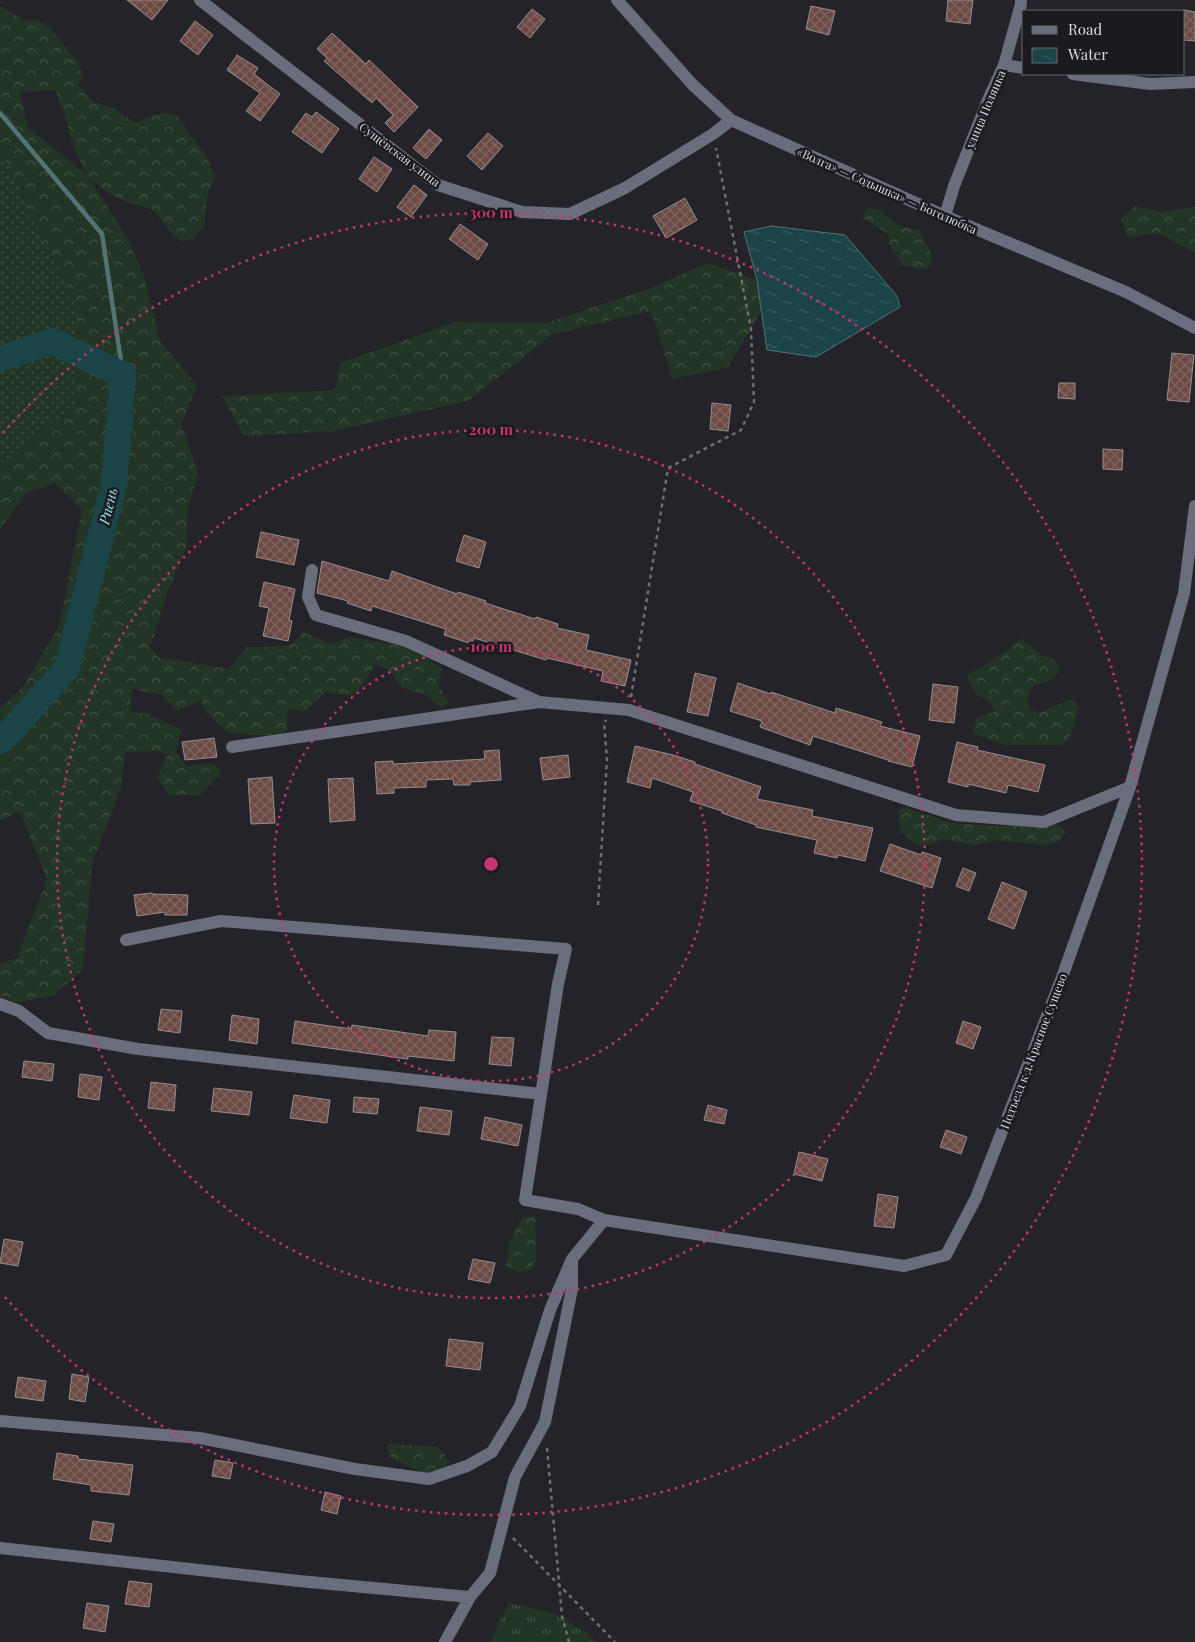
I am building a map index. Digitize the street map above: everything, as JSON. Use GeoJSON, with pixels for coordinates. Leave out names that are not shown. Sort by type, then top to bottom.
{"type":"FeatureCollection","features":[{"type":"Feature","properties":{"kind":"street","name":"Сущёвская улица"},"geometry":{"type":"LineString","coordinates":[[200,0],[438,186],[522,212],[570,214],[625,188],[713,134],[731,120]]}},
{"type":"Feature","properties":{"kind":"street","name":"«Волга» — Содышка» — Боголюбка"},"geometry":{"type":"LineString","coordinates":[[617,0],[693,85],[731,120],[945,216],[1126,292],[1195,328]]}},
{"type":"Feature","properties":{"kind":"street","name":"улица Полянка"},"geometry":{"type":"LineString","coordinates":[[945,216],[954,186],[1004,65],[1021,0]]}},
{"type":"Feature","properties":{"kind":"street"},"geometry":{"type":"LineString","coordinates":[[1004,65],[1022,68]]}},
{"type":"Feature","properties":{"kind":"street"},"geometry":{"type":"LineString","coordinates":[[1081,75],[1150,84],[1195,82]]}},
{"type":"Feature","properties":{"kind":"street","name":"Подъезд к д. Красное Сущево"},"geometry":{"type":"LineString","coordinates":[[542,1094],[525,1200],[578,1209],[604,1220],[904,1266],[946,1255],[976,1198],[1061,980],[1130,786],[1184,593],[1195,506]]}},
{"type":"Feature","properties":{"kind":"street"},"geometry":{"type":"LineString","coordinates":[[312,570],[308,597],[316,615],[406,640],[539,702]]}},
{"type":"Feature","properties":{"kind":"street"},"geometry":{"type":"LineString","coordinates":[[232,747],[539,702],[629,710],[956,815],[1044,822],[1130,786]]}},
{"type":"Feature","properties":{"kind":"street"},"geometry":{"type":"LineString","coordinates":[[0,1004],[19,1011],[48,1033],[138,1050],[542,1094],[558,984],[566,948],[221,921],[126,940]]}},
{"type":"Feature","properties":{"kind":"street"},"geometry":{"type":"LineString","coordinates":[[0,1421],[200,1438],[356,1470],[429,1480],[468,1466],[492,1452],[520,1406],[550,1310],[572,1259],[604,1220]]}},
{"type":"Feature","properties":{"kind":"street"},"geometry":{"type":"LineString","coordinates":[[446,1642],[470,1597],[490,1573],[515,1477],[545,1422],[572,1289],[572,1259]]}},
{"type":"Feature","properties":{"kind":"street"},"geometry":{"type":"LineString","coordinates":[[0,1548],[299,1581],[470,1597]]}},
{"type":"Feature","properties":{"kind":"path"},"geometry":{"type":"LineString","coordinates":[[629,710],[668,468],[740,430],[754,402],[751,329],[713,134]]}},
{"type":"Feature","properties":{"kind":"path"},"geometry":{"type":"LineString","coordinates":[[598,905],[607,759],[604,723],[615,709]]}},
{"type":"Feature","properties":{"kind":"path"},"geometry":{"type":"LineString","coordinates":[[545,1422],[562,1616],[569,1642]]}},
{"type":"Feature","properties":{"kind":"path"},"geometry":{"type":"LineString","coordinates":[[502,1526],[615,1642]]}},
{"type":"Feature","properties":{"kind":"green space"},"geometry":{"type":"Polygon","coordinates":[[[0,6],[25,21],[38,20],[52,30],[78,63],[82,74],[79,85],[92,101],[113,108],[135,123],[166,113],[176,115],[207,157],[215,178],[208,192],[204,226],[193,239],[182,241],[171,233],[154,210],[129,203],[111,195],[89,178],[129,241],[143,273],[160,341],[197,386],[181,424],[198,474],[188,508],[186,548],[167,594],[150,648],[158,657],[228,669],[247,647],[274,647],[292,644],[303,632],[332,644],[349,637],[397,645],[417,653],[439,666],[441,669],[439,686],[449,703],[442,708],[426,695],[401,687],[389,670],[376,664],[354,696],[326,692],[305,711],[288,710],[287,731],[278,736],[228,733],[205,711],[201,700],[178,711],[162,695],[132,689],[130,711],[148,714],[182,730],[176,753],[187,766],[213,763],[222,773],[200,795],[169,795],[157,778],[168,755],[158,751],[125,752],[121,787],[92,864],[83,969],[54,995],[17,1003],[0,996],[0,963],[17,958],[47,879],[20,812],[0,820],[0,708],[22,688],[59,627],[82,510],[55,483],[26,493],[0,529],[0,6]],[[55,90],[19,92],[28,128],[87,175],[72,143],[64,112],[55,90]]]}},
{"type":"Feature","properties":{"kind":"green space"},"geometry":{"type":"Polygon","coordinates":[[[0,149],[78,310],[74,406],[0,464],[0,149]]]}},
{"type":"Feature","properties":{"kind":"green space"},"geometry":{"type":"Polygon","coordinates":[[[1135,206],[1161,212],[1195,207],[1195,252],[1159,233],[1128,237],[1121,219],[1135,206]]]}},
{"type":"Feature","properties":{"kind":"green space"},"geometry":{"type":"Polygon","coordinates":[[[868,208],[879,210],[897,225],[919,230],[931,254],[931,265],[925,269],[902,265],[889,245],[889,234],[862,218],[868,208]]]}},
{"type":"Feature","properties":{"kind":"green space"},"geometry":{"type":"Polygon","coordinates":[[[708,263],[757,280],[762,310],[728,367],[673,379],[651,311],[553,334],[468,401],[333,431],[244,436],[222,396],[335,390],[340,363],[456,322],[546,323],[648,289],[708,263]]]}},
{"type":"Feature","properties":{"kind":"green space"},"geometry":{"type":"Polygon","coordinates":[[[1021,638],[1042,656],[1055,659],[1059,670],[1054,678],[1033,686],[1027,702],[1030,709],[1038,713],[1072,699],[1079,707],[1070,737],[1062,745],[1004,745],[972,733],[977,717],[995,712],[989,700],[976,695],[966,676],[1004,653],[1021,638]]]}},
{"type":"Feature","properties":{"kind":"green space"},"geometry":{"type":"Polygon","coordinates":[[[906,808],[953,823],[992,826],[1057,824],[1066,832],[1058,842],[1046,845],[997,840],[975,845],[942,839],[931,845],[917,845],[900,831],[898,810],[906,808]]]}},
{"type":"Feature","properties":{"kind":"green space"},"geometry":{"type":"Polygon","coordinates":[[[535,1216],[536,1261],[531,1270],[519,1272],[506,1266],[510,1243],[522,1217],[535,1216]]]}},
{"type":"Feature","properties":{"kind":"green space"},"geometry":{"type":"Polygon","coordinates":[[[387,1444],[437,1447],[444,1453],[451,1468],[426,1475],[389,1456],[387,1444]]]}},
{"type":"Feature","properties":{"kind":"green space"},"geometry":{"type":"Polygon","coordinates":[[[509,1603],[553,1613],[590,1635],[595,1642],[490,1642],[509,1603]]]}},
{"type":"Feature","properties":{"kind":"water"},"geometry":{"type":"Polygon","coordinates":[[[771,226],[845,235],[897,296],[900,307],[816,357],[767,350],[757,280],[744,232],[771,226]]]}},
{"type":"Feature","properties":{"kind":"building"},"geometry":{"type":"Polygon","coordinates":[[[127,0],[168,0],[152,20],[127,0]]]}},
{"type":"Feature","properties":{"kind":"building"},"geometry":{"type":"Polygon","coordinates":[[[948,0],[973,0],[970,24],[946,21],[948,0]]]}},
{"type":"Feature","properties":{"kind":"building"},"geometry":{"type":"Polygon","coordinates":[[[811,6],[835,11],[829,35],[806,29],[811,6]]]}},
{"type":"Feature","properties":{"kind":"building"},"geometry":{"type":"Polygon","coordinates":[[[532,9],[545,19],[530,38],[517,27],[532,9]]]}},
{"type":"Feature","properties":{"kind":"building"},"geometry":{"type":"Polygon","coordinates":[[[1185,10],[1195,12],[1195,41],[1185,40],[1185,10]]]}},
{"type":"Feature","properties":{"kind":"building"},"geometry":{"type":"Polygon","coordinates":[[[195,21],[213,35],[198,55],[180,41],[195,21]]]}},
{"type":"Feature","properties":{"kind":"building"},"geometry":{"type":"Polygon","coordinates":[[[332,33],[366,64],[369,60],[418,107],[394,132],[385,123],[393,115],[376,98],[372,103],[324,61],[327,58],[317,49],[332,33]]]}},
{"type":"Feature","properties":{"kind":"building"},"geometry":{"type":"Polygon","coordinates":[[[237,55],[258,68],[254,74],[280,94],[260,121],[246,111],[260,93],[227,70],[237,55]]]}},
{"type":"Feature","properties":{"kind":"building"},"geometry":{"type":"Polygon","coordinates":[[[316,112],[339,129],[322,153],[292,132],[306,113],[312,117],[316,112]]]}},
{"type":"Feature","properties":{"kind":"building"},"geometry":{"type":"Polygon","coordinates":[[[429,129],[442,140],[426,159],[413,148],[429,129]]]}},
{"type":"Feature","properties":{"kind":"building"},"geometry":{"type":"Polygon","coordinates":[[[488,133],[503,146],[482,170],[467,156],[488,133]]]}},
{"type":"Feature","properties":{"kind":"building"},"geometry":{"type":"Polygon","coordinates":[[[374,157],[392,169],[377,192],[359,179],[374,157]]]}},
{"type":"Feature","properties":{"kind":"building"},"geometry":{"type":"Polygon","coordinates":[[[414,185],[427,195],[411,217],[397,207],[414,185]]]}},
{"type":"Feature","properties":{"kind":"building"},"geometry":{"type":"Polygon","coordinates":[[[685,198],[697,220],[666,238],[653,216],[685,198]]]}},
{"type":"Feature","properties":{"kind":"building"},"geometry":{"type":"Polygon","coordinates":[[[460,224],[488,244],[478,260],[449,239],[460,224]]]}},
{"type":"Feature","properties":{"kind":"building"},"geometry":{"type":"Polygon","coordinates":[[[1172,353],[1194,355],[1189,402],[1167,400],[1172,353]]]}},
{"type":"Feature","properties":{"kind":"building"},"geometry":{"type":"Polygon","coordinates":[[[1059,383],[1075,383],[1075,399],[1058,398],[1059,383]]]}},
{"type":"Feature","properties":{"kind":"building"},"geometry":{"type":"Polygon","coordinates":[[[712,403],[731,405],[728,431],[710,429],[712,403]]]}},
{"type":"Feature","properties":{"kind":"building"},"geometry":{"type":"Polygon","coordinates":[[[1103,449],[1123,450],[1122,470],[1103,469],[1103,449]]]}},
{"type":"Feature","properties":{"kind":"building"},"geometry":{"type":"Polygon","coordinates":[[[261,532],[299,540],[294,565],[256,557],[261,532]]]}},
{"type":"Feature","properties":{"kind":"building"},"geometry":{"type":"Polygon","coordinates":[[[464,535],[486,542],[479,568],[456,561],[464,535]]]}},
{"type":"Feature","properties":{"kind":"building"},"geometry":{"type":"Polygon","coordinates":[[[322,561],[389,581],[392,571],[535,619],[536,617],[558,624],[557,628],[589,635],[586,650],[631,660],[625,686],[601,681],[603,671],[547,658],[546,660],[474,638],[472,644],[444,635],[446,629],[372,606],[371,611],[347,603],[348,601],[317,593],[322,561]]]}},
{"type":"Feature","properties":{"kind":"building"},"geometry":{"type":"Polygon","coordinates":[[[264,582],[295,589],[289,620],[292,621],[288,641],[263,636],[269,608],[259,606],[264,582]]]}},
{"type":"Feature","properties":{"kind":"building"},"geometry":{"type":"Polygon","coordinates":[[[695,673],[716,678],[708,716],[687,712],[695,673]]]}},
{"type":"Feature","properties":{"kind":"building"},"geometry":{"type":"Polygon","coordinates":[[[738,683],[835,713],[836,708],[882,722],[880,726],[920,736],[912,767],[813,736],[810,745],[760,727],[762,721],[730,711],[738,683]]]}},
{"type":"Feature","properties":{"kind":"building"},"geometry":{"type":"Polygon","coordinates":[[[933,684],[958,687],[954,723],[929,720],[933,684]]]}},
{"type":"Feature","properties":{"kind":"building"},"geometry":{"type":"Polygon","coordinates":[[[214,738],[217,757],[185,760],[182,742],[214,738]]]}},
{"type":"Feature","properties":{"kind":"building"},"geometry":{"type":"Polygon","coordinates":[[[957,742],[978,747],[977,750],[1045,765],[1038,792],[1008,785],[1006,793],[968,784],[968,787],[948,782],[957,742]]]}},
{"type":"Feature","properties":{"kind":"building"},"geometry":{"type":"Polygon","coordinates":[[[635,746],[695,762],[695,764],[761,787],[757,799],[813,810],[812,816],[873,828],[865,861],[838,855],[837,858],[814,853],[817,840],[756,827],[756,825],[722,813],[722,811],[690,801],[693,792],[652,778],[650,788],[627,782],[635,746]]]}},
{"type":"Feature","properties":{"kind":"building"},"geometry":{"type":"Polygon","coordinates":[[[499,750],[501,780],[470,782],[470,785],[454,785],[453,779],[426,780],[426,787],[394,788],[394,793],[377,794],[375,762],[393,761],[393,764],[485,759],[484,751],[499,750]]]}},
{"type":"Feature","properties":{"kind":"building"},"geometry":{"type":"Polygon","coordinates":[[[568,755],[570,777],[543,780],[540,758],[568,755]]]}},
{"type":"Feature","properties":{"kind":"building"},"geometry":{"type":"Polygon","coordinates":[[[272,777],[275,823],[251,824],[248,779],[272,777]]]}},
{"type":"Feature","properties":{"kind":"building"},"geometry":{"type":"Polygon","coordinates":[[[353,778],[355,820],[330,822],[328,779],[353,778]]]}},
{"type":"Feature","properties":{"kind":"building"},"geometry":{"type":"Polygon","coordinates":[[[890,844],[921,855],[922,852],[941,858],[932,888],[880,871],[890,844]]]}},
{"type":"Feature","properties":{"kind":"building"},"geometry":{"type":"Polygon","coordinates":[[[963,868],[976,873],[969,891],[956,886],[963,868]]]}},
{"type":"Feature","properties":{"kind":"building"},"geometry":{"type":"Polygon","coordinates":[[[1002,882],[1027,892],[1014,929],[988,919],[1002,882]]]}},
{"type":"Feature","properties":{"kind":"building"},"geometry":{"type":"Polygon","coordinates":[[[152,893],[188,895],[187,915],[165,915],[165,912],[137,916],[134,895],[152,893]]]}},
{"type":"Feature","properties":{"kind":"building"},"geometry":{"type":"Polygon","coordinates":[[[161,1009],[182,1011],[180,1033],[158,1030],[161,1009]]]}},
{"type":"Feature","properties":{"kind":"building"},"geometry":{"type":"Polygon","coordinates":[[[232,1015],[259,1019],[257,1044],[229,1040],[232,1015]]]}},
{"type":"Feature","properties":{"kind":"building"},"geometry":{"type":"Polygon","coordinates":[[[295,1021],[351,1029],[352,1025],[428,1036],[429,1030],[456,1032],[454,1061],[408,1056],[408,1059],[292,1043],[295,1021]]]}},
{"type":"Feature","properties":{"kind":"building"},"geometry":{"type":"Polygon","coordinates":[[[963,1021],[981,1027],[973,1049],[956,1043],[963,1021]]]}},
{"type":"Feature","properties":{"kind":"building"},"geometry":{"type":"Polygon","coordinates":[[[492,1037],[514,1038],[511,1066],[489,1064],[492,1037]]]}},
{"type":"Feature","properties":{"kind":"building"},"geometry":{"type":"Polygon","coordinates":[[[24,1061],[54,1064],[52,1081],[22,1077],[24,1061]]]}},
{"type":"Feature","properties":{"kind":"building"},"geometry":{"type":"Polygon","coordinates":[[[80,1074],[102,1077],[99,1100],[78,1097],[80,1074]]]}},
{"type":"Feature","properties":{"kind":"building"},"geometry":{"type":"Polygon","coordinates":[[[151,1082],[176,1085],[174,1111],[148,1108],[151,1082]]]}},
{"type":"Feature","properties":{"kind":"building"},"geometry":{"type":"Polygon","coordinates":[[[214,1088],[252,1092],[249,1115],[211,1111],[214,1088]]]}},
{"type":"Feature","properties":{"kind":"building"},"geometry":{"type":"Polygon","coordinates":[[[294,1095],[330,1100],[327,1123],[290,1118],[294,1095]]]}},
{"type":"Feature","properties":{"kind":"building"},"geometry":{"type":"Polygon","coordinates":[[[354,1097],[379,1099],[377,1114],[353,1112],[354,1097]]]}},
{"type":"Feature","properties":{"kind":"building"},"geometry":{"type":"Polygon","coordinates":[[[708,1105],[727,1110],[724,1124],[704,1120],[708,1105]]]}},
{"type":"Feature","properties":{"kind":"building"},"geometry":{"type":"Polygon","coordinates":[[[420,1107],[452,1111],[449,1135],[417,1131],[420,1107]]]}},
{"type":"Feature","properties":{"kind":"building"},"geometry":{"type":"Polygon","coordinates":[[[485,1117],[522,1125],[518,1146],[481,1139],[485,1117]]]}},
{"type":"Feature","properties":{"kind":"building"},"geometry":{"type":"Polygon","coordinates":[[[946,1130],[967,1137],[961,1154],[940,1147],[946,1130]]]}},
{"type":"Feature","properties":{"kind":"building"},"geometry":{"type":"Polygon","coordinates":[[[799,1152],[828,1159],[822,1181],[794,1174],[799,1152]]]}},
{"type":"Feature","properties":{"kind":"building"},"geometry":{"type":"Polygon","coordinates":[[[878,1194],[898,1197],[894,1228],[874,1226],[878,1194]]]}},
{"type":"Feature","properties":{"kind":"building"},"geometry":{"type":"Polygon","coordinates":[[[4,1239],[23,1242],[18,1266],[0,1263],[4,1239]]]}},
{"type":"Feature","properties":{"kind":"building"},"geometry":{"type":"Polygon","coordinates":[[[473,1259],[495,1263],[490,1283],[468,1279],[473,1259]]]}},
{"type":"Feature","properties":{"kind":"building"},"geometry":{"type":"Polygon","coordinates":[[[449,1339],[483,1343],[480,1370],[446,1366],[449,1339]]]}},
{"type":"Feature","properties":{"kind":"building"},"geometry":{"type":"Polygon","coordinates":[[[72,1374],[89,1377],[85,1402],[69,1399],[72,1374]]]}},
{"type":"Feature","properties":{"kind":"building"},"geometry":{"type":"Polygon","coordinates":[[[18,1377],[46,1381],[43,1401],[15,1397],[18,1377]]]}},
{"type":"Feature","properties":{"kind":"building"},"geometry":{"type":"Polygon","coordinates":[[[57,1453],[78,1456],[78,1459],[133,1465],[129,1495],[91,1491],[91,1485],[53,1479],[57,1453]]]}},
{"type":"Feature","properties":{"kind":"building"},"geometry":{"type":"Polygon","coordinates":[[[215,1460],[233,1463],[230,1479],[212,1476],[215,1460]]]}},
{"type":"Feature","properties":{"kind":"building"},"geometry":{"type":"Polygon","coordinates":[[[325,1492],[341,1496],[337,1514],[321,1510],[325,1492]]]}},
{"type":"Feature","properties":{"kind":"building"},"geometry":{"type":"Polygon","coordinates":[[[93,1521],[114,1524],[111,1542],[90,1539],[93,1521]]]}},
{"type":"Feature","properties":{"kind":"building"},"geometry":{"type":"Polygon","coordinates":[[[129,1581],[152,1584],[149,1607],[125,1604],[129,1581]]]}},
{"type":"Feature","properties":{"kind":"building"},"geometry":{"type":"Polygon","coordinates":[[[87,1603],[109,1606],[105,1632],[83,1628],[87,1603]]]}},
{"type":"Feature","properties":{"kind":"waterway"},"geometry":{"type":"LineString","coordinates":[[0,113],[102,234],[123,375]]}},
{"type":"Feature","properties":{"kind":"waterway","name":"Рпень"},"geometry":{"type":"LineString","coordinates":[[0,359],[52,341],[123,375],[114,485],[67,668],[0,741]]}}]}
